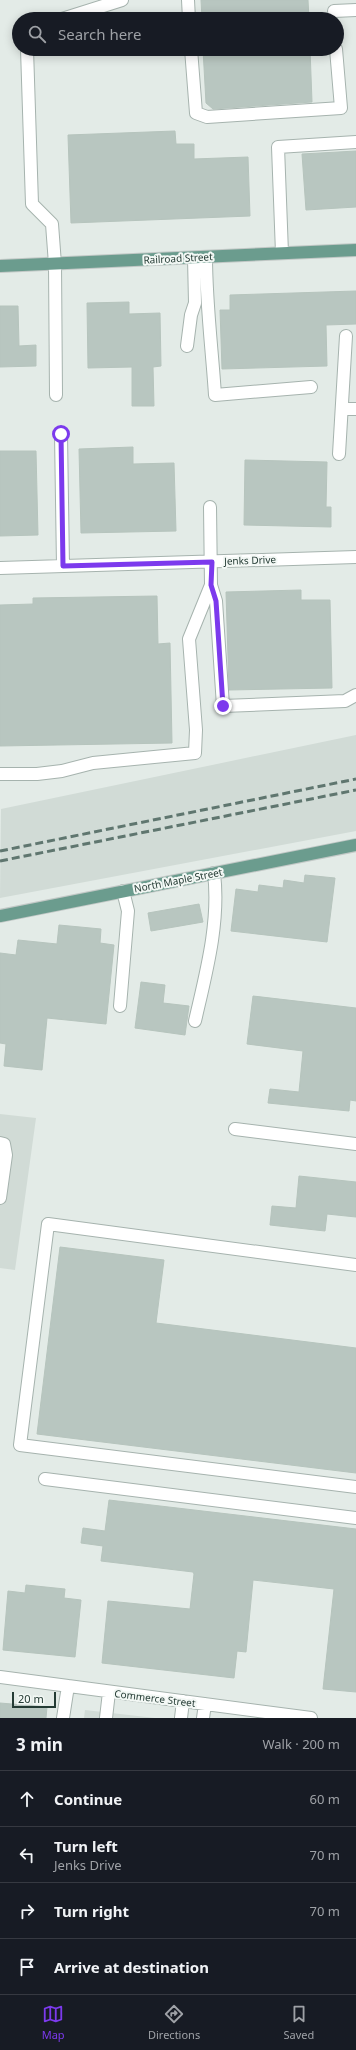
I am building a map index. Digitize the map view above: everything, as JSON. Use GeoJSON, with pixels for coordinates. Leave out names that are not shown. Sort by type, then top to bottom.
{"type":"FeatureCollection","features":[{"type":"Feature","properties":{"kind":"main road","name":"Railroad Street"},"geometry":{"type":"LineString","coordinates":[[0,266],[356,250]]}},
{"type":"Feature","properties":{"kind":"main road","name":"North Maple Street"},"geometry":{"type":"LineString","coordinates":[[0,916],[356,845]]}},
{"type":"Feature","properties":{"kind":"street"},"geometry":{"type":"LineString","coordinates":[[84,12],[122,0]]}},
{"type":"Feature","properties":{"kind":"street"},"geometry":{"type":"LineString","coordinates":[[188,0],[189,12]]}},
{"type":"Feature","properties":{"kind":"street"},"geometry":{"type":"LineString","coordinates":[[334,10],[356,10]]}},
{"type":"Feature","properties":{"kind":"street"},"geometry":{"type":"LineString","coordinates":[[26,56],[32,204],[52,224],[55,264],[56,395]]}},
{"type":"Feature","properties":{"kind":"street"},"geometry":{"type":"LineString","coordinates":[[192,56],[196,113],[208,117],[341,108],[337,56]]}},
{"type":"Feature","properties":{"kind":"street"},"geometry":{"type":"LineString","coordinates":[[282,253],[278,147],[356,142]]}},
{"type":"Feature","properties":{"kind":"street"},"geometry":{"type":"LineString","coordinates":[[187,346],[191,315],[195,303],[200,257]]}},
{"type":"Feature","properties":{"kind":"street"},"geometry":{"type":"LineString","coordinates":[[200,257],[211,328],[215,395],[311,387]]}},
{"type":"Feature","properties":{"kind":"street"},"geometry":{"type":"LineString","coordinates":[[339,454],[346,336]]}},
{"type":"Feature","properties":{"kind":"street"},"geometry":{"type":"LineString","coordinates":[[342,409],[356,409]]}},
{"type":"Feature","properties":{"kind":"street"},"geometry":{"type":"LineString","coordinates":[[61,434],[63,566]]}},
{"type":"Feature","properties":{"kind":"street"},"geometry":{"type":"LineString","coordinates":[[0,774],[37,774],[62,771],[93,763],[195,753],[196,730],[189,639],[211,585],[212,562],[210,507]]}},
{"type":"Feature","properties":{"kind":"street","name":"Jenks Drive"},"geometry":{"type":"LineString","coordinates":[[0,568],[356,557]]}},
{"type":"Feature","properties":{"kind":"street"},"geometry":{"type":"LineString","coordinates":[[211,585],[216,601],[223,706],[345,702],[356,695]]}},
{"type":"Feature","properties":{"kind":"street"},"geometry":{"type":"LineString","coordinates":[[195,1021],[214,924],[217,894],[214,873]]}},
{"type":"Feature","properties":{"kind":"street"},"geometry":{"type":"LineString","coordinates":[[120,1006],[128,911],[123,891]]}},
{"type":"Feature","properties":{"kind":"street"},"geometry":{"type":"LineString","coordinates":[[236,1129],[356,1144]]}},
{"type":"Feature","properties":{"kind":"street"},"geometry":{"type":"LineString","coordinates":[[0,1143],[4,1144],[6,1154],[0,1198]]}},
{"type":"Feature","properties":{"kind":"street"},"geometry":{"type":"LineString","coordinates":[[356,1265],[48,1224],[20,1445],[356,1487]]}},
{"type":"Feature","properties":{"kind":"street"},"geometry":{"type":"LineString","coordinates":[[45,1479],[356,1518]]}},
{"type":"Feature","properties":{"kind":"street","name":"Commerce Street"},"geometry":{"type":"LineString","coordinates":[[0,1677],[311,1718]]}},
{"type":"Feature","properties":{"kind":"street"},"geometry":{"type":"LineString","coordinates":[[63,1718],[68,1686]]}},
{"type":"Feature","properties":{"kind":"street"},"geometry":{"type":"LineString","coordinates":[[106,1718],[109,1692]]}},
{"type":"Feature","properties":{"kind":"street"},"geometry":{"type":"LineString","coordinates":[[181,1718],[183,1701]]}},
{"type":"Feature","properties":{"kind":"street"},"geometry":{"type":"LineString","coordinates":[[203,1718],[205,1704]]}},
{"type":"Feature","properties":{"kind":"shaded area"},"geometry":{"type":"Polygon","coordinates":[[[356,735],[356,831],[0,898],[1,809],[356,735]]]}},
{"type":"Feature","properties":{"kind":"shaded area"},"geometry":{"type":"Polygon","coordinates":[[[0,1114],[36,1118],[15,1270],[0,1268],[0,1114]]]}},
{"type":"Feature","properties":{"kind":"shaded area"},"geometry":{"type":"Polygon","coordinates":[[[85,1710],[155,1718],[84,1718],[85,1710]]]}},
{"type":"Feature","properties":{"kind":"building"},"geometry":{"type":"Polygon","coordinates":[[[201,0],[308,0],[309,12],[202,12],[201,0]]]}},
{"type":"Feature","properties":{"kind":"building"},"geometry":{"type":"Polygon","coordinates":[[[203,56],[310,56],[312,102],[213,109],[206,103],[203,56]]]}},
{"type":"Feature","properties":{"kind":"building"},"geometry":{"type":"Polygon","coordinates":[[[175,131],[176,144],[194,144],[194,159],[248,157],[250,216],[71,223],[68,135],[175,131]]]}},
{"type":"Feature","properties":{"kind":"building"},"geometry":{"type":"Polygon","coordinates":[[[356,151],[356,207],[306,210],[302,154],[356,151]]]}},
{"type":"Feature","properties":{"kind":"building"},"geometry":{"type":"Polygon","coordinates":[[[356,291],[356,324],[326,325],[327,366],[222,369],[220,310],[230,310],[230,295],[356,291]]]}},
{"type":"Feature","properties":{"kind":"building"},"geometry":{"type":"Polygon","coordinates":[[[129,302],[129,314],[160,313],[161,366],[153,367],[154,406],[132,406],[132,367],[88,368],[87,303],[129,302]]]}},
{"type":"Feature","properties":{"kind":"building"},"geometry":{"type":"Polygon","coordinates":[[[0,306],[18,306],[19,346],[36,345],[36,366],[0,367],[0,306]]]}},
{"type":"Feature","properties":{"kind":"building"},"geometry":{"type":"Polygon","coordinates":[[[133,447],[133,464],[174,463],[176,531],[81,533],[79,449],[133,447]]]}},
{"type":"Feature","properties":{"kind":"building"},"geometry":{"type":"Polygon","coordinates":[[[0,451],[36,451],[38,535],[0,536],[0,451]]]}},
{"type":"Feature","properties":{"kind":"building"},"geometry":{"type":"Polygon","coordinates":[[[245,460],[327,462],[326,507],[331,507],[331,527],[244,525],[245,460]]]}},
{"type":"Feature","properties":{"kind":"building"},"geometry":{"type":"Polygon","coordinates":[[[301,590],[301,600],[330,600],[332,688],[229,690],[226,592],[301,590]]]}},
{"type":"Feature","properties":{"kind":"building"},"geometry":{"type":"Polygon","coordinates":[[[157,596],[158,644],[170,643],[172,743],[0,746],[0,605],[33,604],[33,598],[157,596]]]}},
{"type":"Feature","properties":{"kind":"building"},"geometry":{"type":"Polygon","coordinates":[[[305,875],[335,878],[327,942],[231,931],[236,889],[258,892],[259,885],[283,888],[284,880],[304,883],[305,875]]]}},
{"type":"Feature","properties":{"kind":"building"},"geometry":{"type":"Polygon","coordinates":[[[199,904],[203,922],[151,931],[148,913],[199,904]]]}},
{"type":"Feature","properties":{"kind":"building"},"geometry":{"type":"Polygon","coordinates":[[[59,925],[101,929],[100,943],[114,945],[106,1024],[47,1018],[42,1070],[4,1066],[6,1044],[0,1043],[0,953],[16,955],[18,940],[57,944],[59,925]]]}},
{"type":"Feature","properties":{"kind":"building"},"geometry":{"type":"Polygon","coordinates":[[[141,982],[165,985],[163,1003],[189,1006],[185,1035],[135,1028],[141,982]]]}},
{"type":"Feature","properties":{"kind":"building"},"geometry":{"type":"Polygon","coordinates":[[[253,996],[356,1008],[356,1101],[350,1100],[349,1111],[268,1103],[270,1089],[299,1092],[303,1051],[247,1044],[253,996]]]}},
{"type":"Feature","properties":{"kind":"building"},"geometry":{"type":"Polygon","coordinates":[[[299,1176],[356,1182],[356,1217],[327,1214],[325,1231],[270,1225],[272,1206],[296,1208],[299,1176]]]}},
{"type":"Feature","properties":{"kind":"building"},"geometry":{"type":"Polygon","coordinates":[[[60,1247],[164,1260],[156,1323],[356,1348],[356,1473],[37,1434],[60,1247]]]}},
{"type":"Feature","properties":{"kind":"building"},"geometry":{"type":"Polygon","coordinates":[[[109,1500],[356,1529],[356,1692],[323,1689],[334,1589],[253,1580],[246,1652],[237,1651],[234,1678],[102,1663],[108,1601],[190,1609],[194,1574],[193,1572],[101,1561],[103,1546],[81,1543],[83,1528],[105,1531],[109,1500]]]}},
{"type":"Feature","properties":{"kind":"building"},"geometry":{"type":"Polygon","coordinates":[[[26,1585],[65,1589],[64,1598],[81,1600],[75,1657],[3,1650],[8,1591],[25,1593],[26,1585]]]}},
{"type":"Feature","properties":{"kind":"building"},"geometry":{"type":"Polygon","coordinates":[[[0,1703],[47,1707],[46,1718],[0,1718],[0,1703]]]}},
{"type":"Feature","properties":{"kind":"railway"},"geometry":{"type":"LineString","coordinates":[[0,851],[356,779]]}},
{"type":"Feature","properties":{"kind":"railway"},"geometry":{"type":"LineString","coordinates":[[0,861],[356,790]]}},
{"type":"Feature","properties":{"kind":"route"},"geometry":{"type":"LineString","coordinates":[[61,434],[63,566],[212,562],[211,585],[216,601],[223,706]]}}]}
